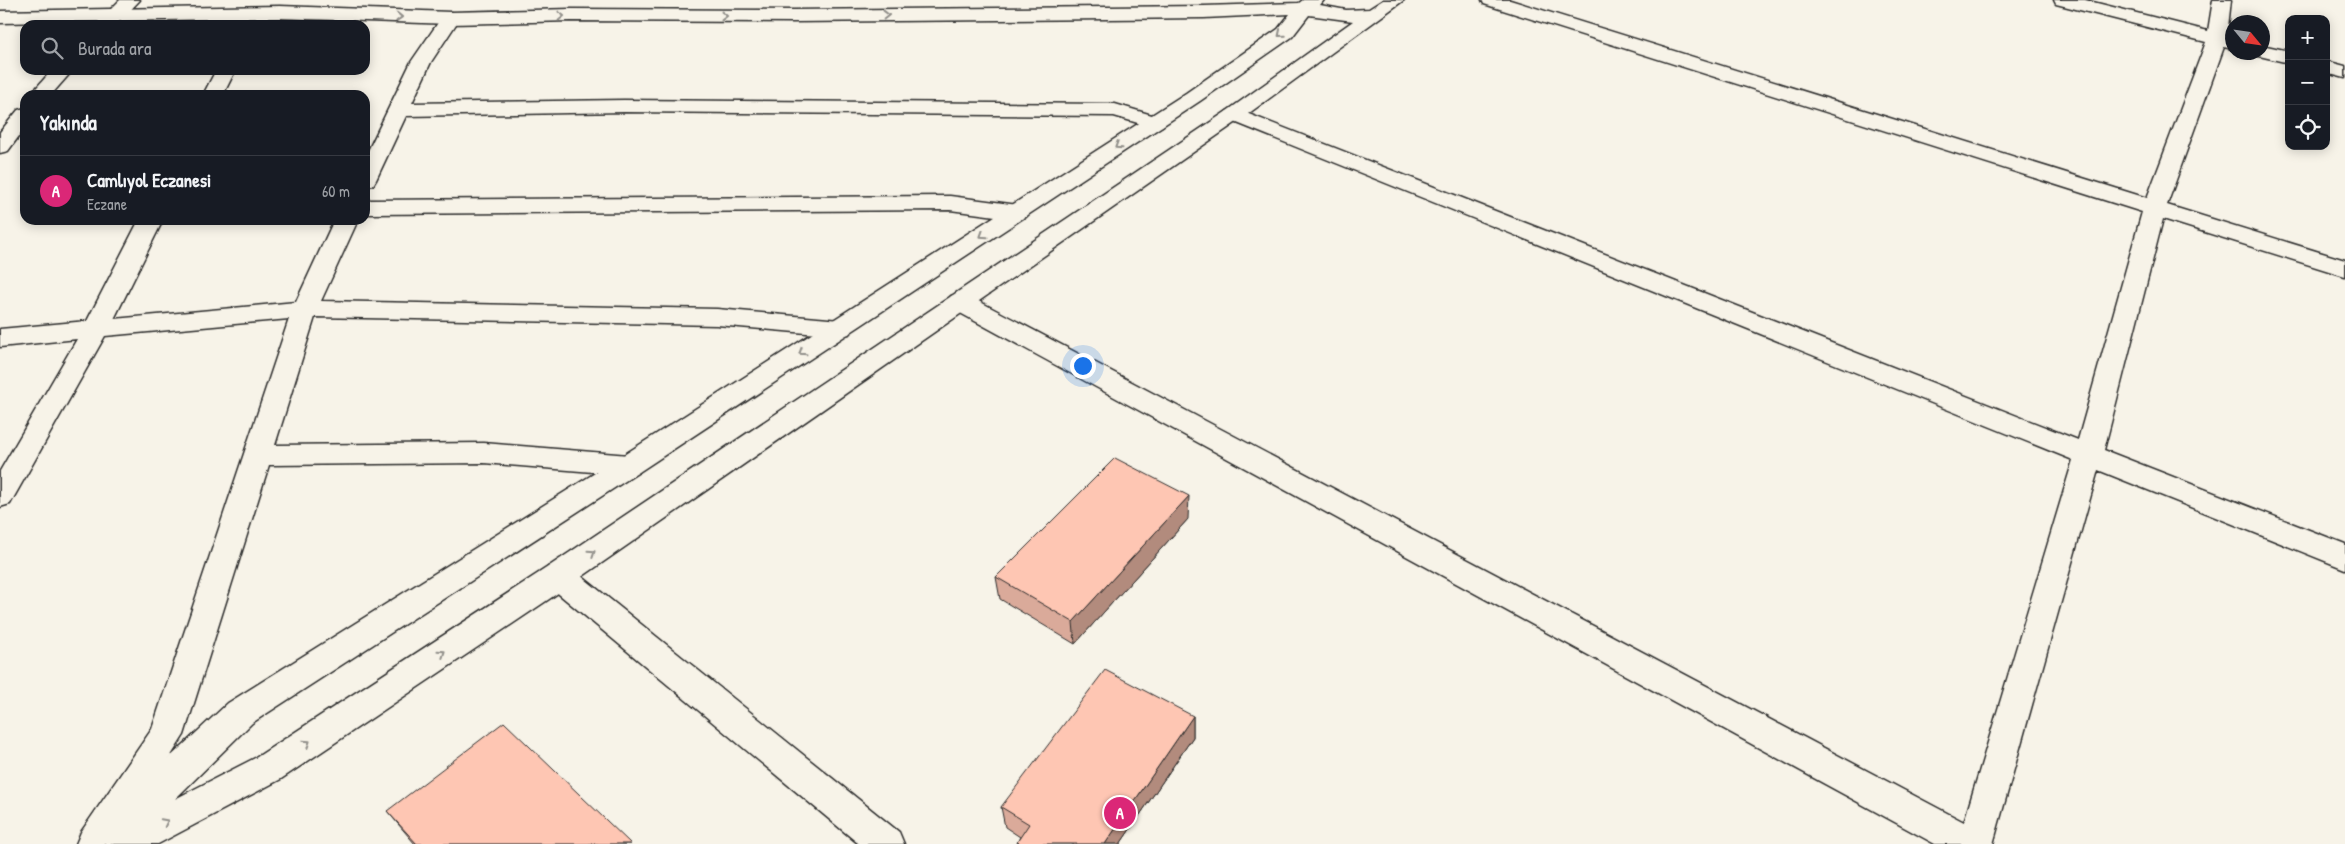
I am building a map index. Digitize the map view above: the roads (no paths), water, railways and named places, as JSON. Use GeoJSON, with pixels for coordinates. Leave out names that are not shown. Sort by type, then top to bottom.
{"type":"FeatureCollection","features":[{"type":"Feature","properties":{"kind":"street"},"geometry":{"type":"LineString","coordinates":[[109,20],[131,0]]}},
{"type":"Feature","properties":{"kind":"street"},"geometry":{"type":"LineString","coordinates":[[370,169],[421,62],[462,0]]}},
{"type":"Feature","properties":{"kind":"street"},"geometry":{"type":"LineString","coordinates":[[528,16],[540,0]]}},
{"type":"Feature","properties":{"kind":"street"},"geometry":{"type":"LineString","coordinates":[[1491,0],[2154,210],[2345,268]]}},
{"type":"Feature","properties":{"kind":"street"},"geometry":{"type":"LineString","coordinates":[[2062,0],[2225,41]]}},
{"type":"Feature","properties":{"kind":"street"},"geometry":{"type":"LineString","coordinates":[[1975,844],[2088,456],[2154,210],[2225,41],[2222,0]]}},
{"type":"Feature","properties":{"kind":"street"},"geometry":{"type":"LineString","coordinates":[[0,17],[109,20],[280,12],[451,18],[1195,12],[1309,4],[1346,16],[1385,8]]}},
{"type":"Feature","properties":{"kind":"street"},"geometry":{"type":"LineString","coordinates":[[102,844],[240,713],[629,465],[1155,122],[1285,33],[1309,4]]}},
{"type":"Feature","properties":{"kind":"street"},"geometry":{"type":"LineString","coordinates":[[122,844],[269,768],[558,576],[1234,115],[1385,8]]}},
{"type":"Feature","properties":{"kind":"street"},"geometry":{"type":"LineString","coordinates":[[2270,53],[2285,57]]}},
{"type":"Feature","properties":{"kind":"street"},"geometry":{"type":"LineString","coordinates":[[2330,68],[2345,72]]}},
{"type":"Feature","properties":{"kind":"street"},"geometry":{"type":"LineString","coordinates":[[45,90],[58,75]]}},
{"type":"Feature","properties":{"kind":"street"},"geometry":{"type":"LineString","coordinates":[[216,90],[223,75]]}},
{"type":"Feature","properties":{"kind":"street"},"geometry":{"type":"LineString","coordinates":[[398,110],[624,106],[1115,110],[1155,122]]}},
{"type":"Feature","properties":{"kind":"street"},"geometry":{"type":"LineString","coordinates":[[1234,115],[2345,557]]}},
{"type":"Feature","properties":{"kind":"street"},"geometry":{"type":"LineString","coordinates":[[0,146],[20,120]]}},
{"type":"Feature","properties":{"kind":"street"},"geometry":{"type":"LineString","coordinates":[[370,207],[950,203],[1018,212]]}},
{"type":"Feature","properties":{"kind":"street"},"geometry":{"type":"LineString","coordinates":[[0,496],[96,329],[148,225]]}},
{"type":"Feature","properties":{"kind":"street"},"geometry":{"type":"LineString","coordinates":[[94,844],[167,734],[305,309],[344,225]]}},
{"type":"Feature","properties":{"kind":"street"},"geometry":{"type":"LineString","coordinates":[[960,302],[1970,844]]}},
{"type":"Feature","properties":{"kind":"street"},"geometry":{"type":"LineString","coordinates":[[0,338],[305,309],[716,318],[840,328]]}},
{"type":"Feature","properties":{"kind":"street"},"geometry":{"type":"LineString","coordinates":[[258,454],[484,453],[629,465]]}},
{"type":"Feature","properties":{"kind":"street"},"geometry":{"type":"LineString","coordinates":[[558,576],[886,844]]}},
{"type":"Feature","properties":{"kind":"place","name":"Camlıyol Eczanesi"},"geometry":{"type":"Point","coordinates":[1120,813]}}]}
